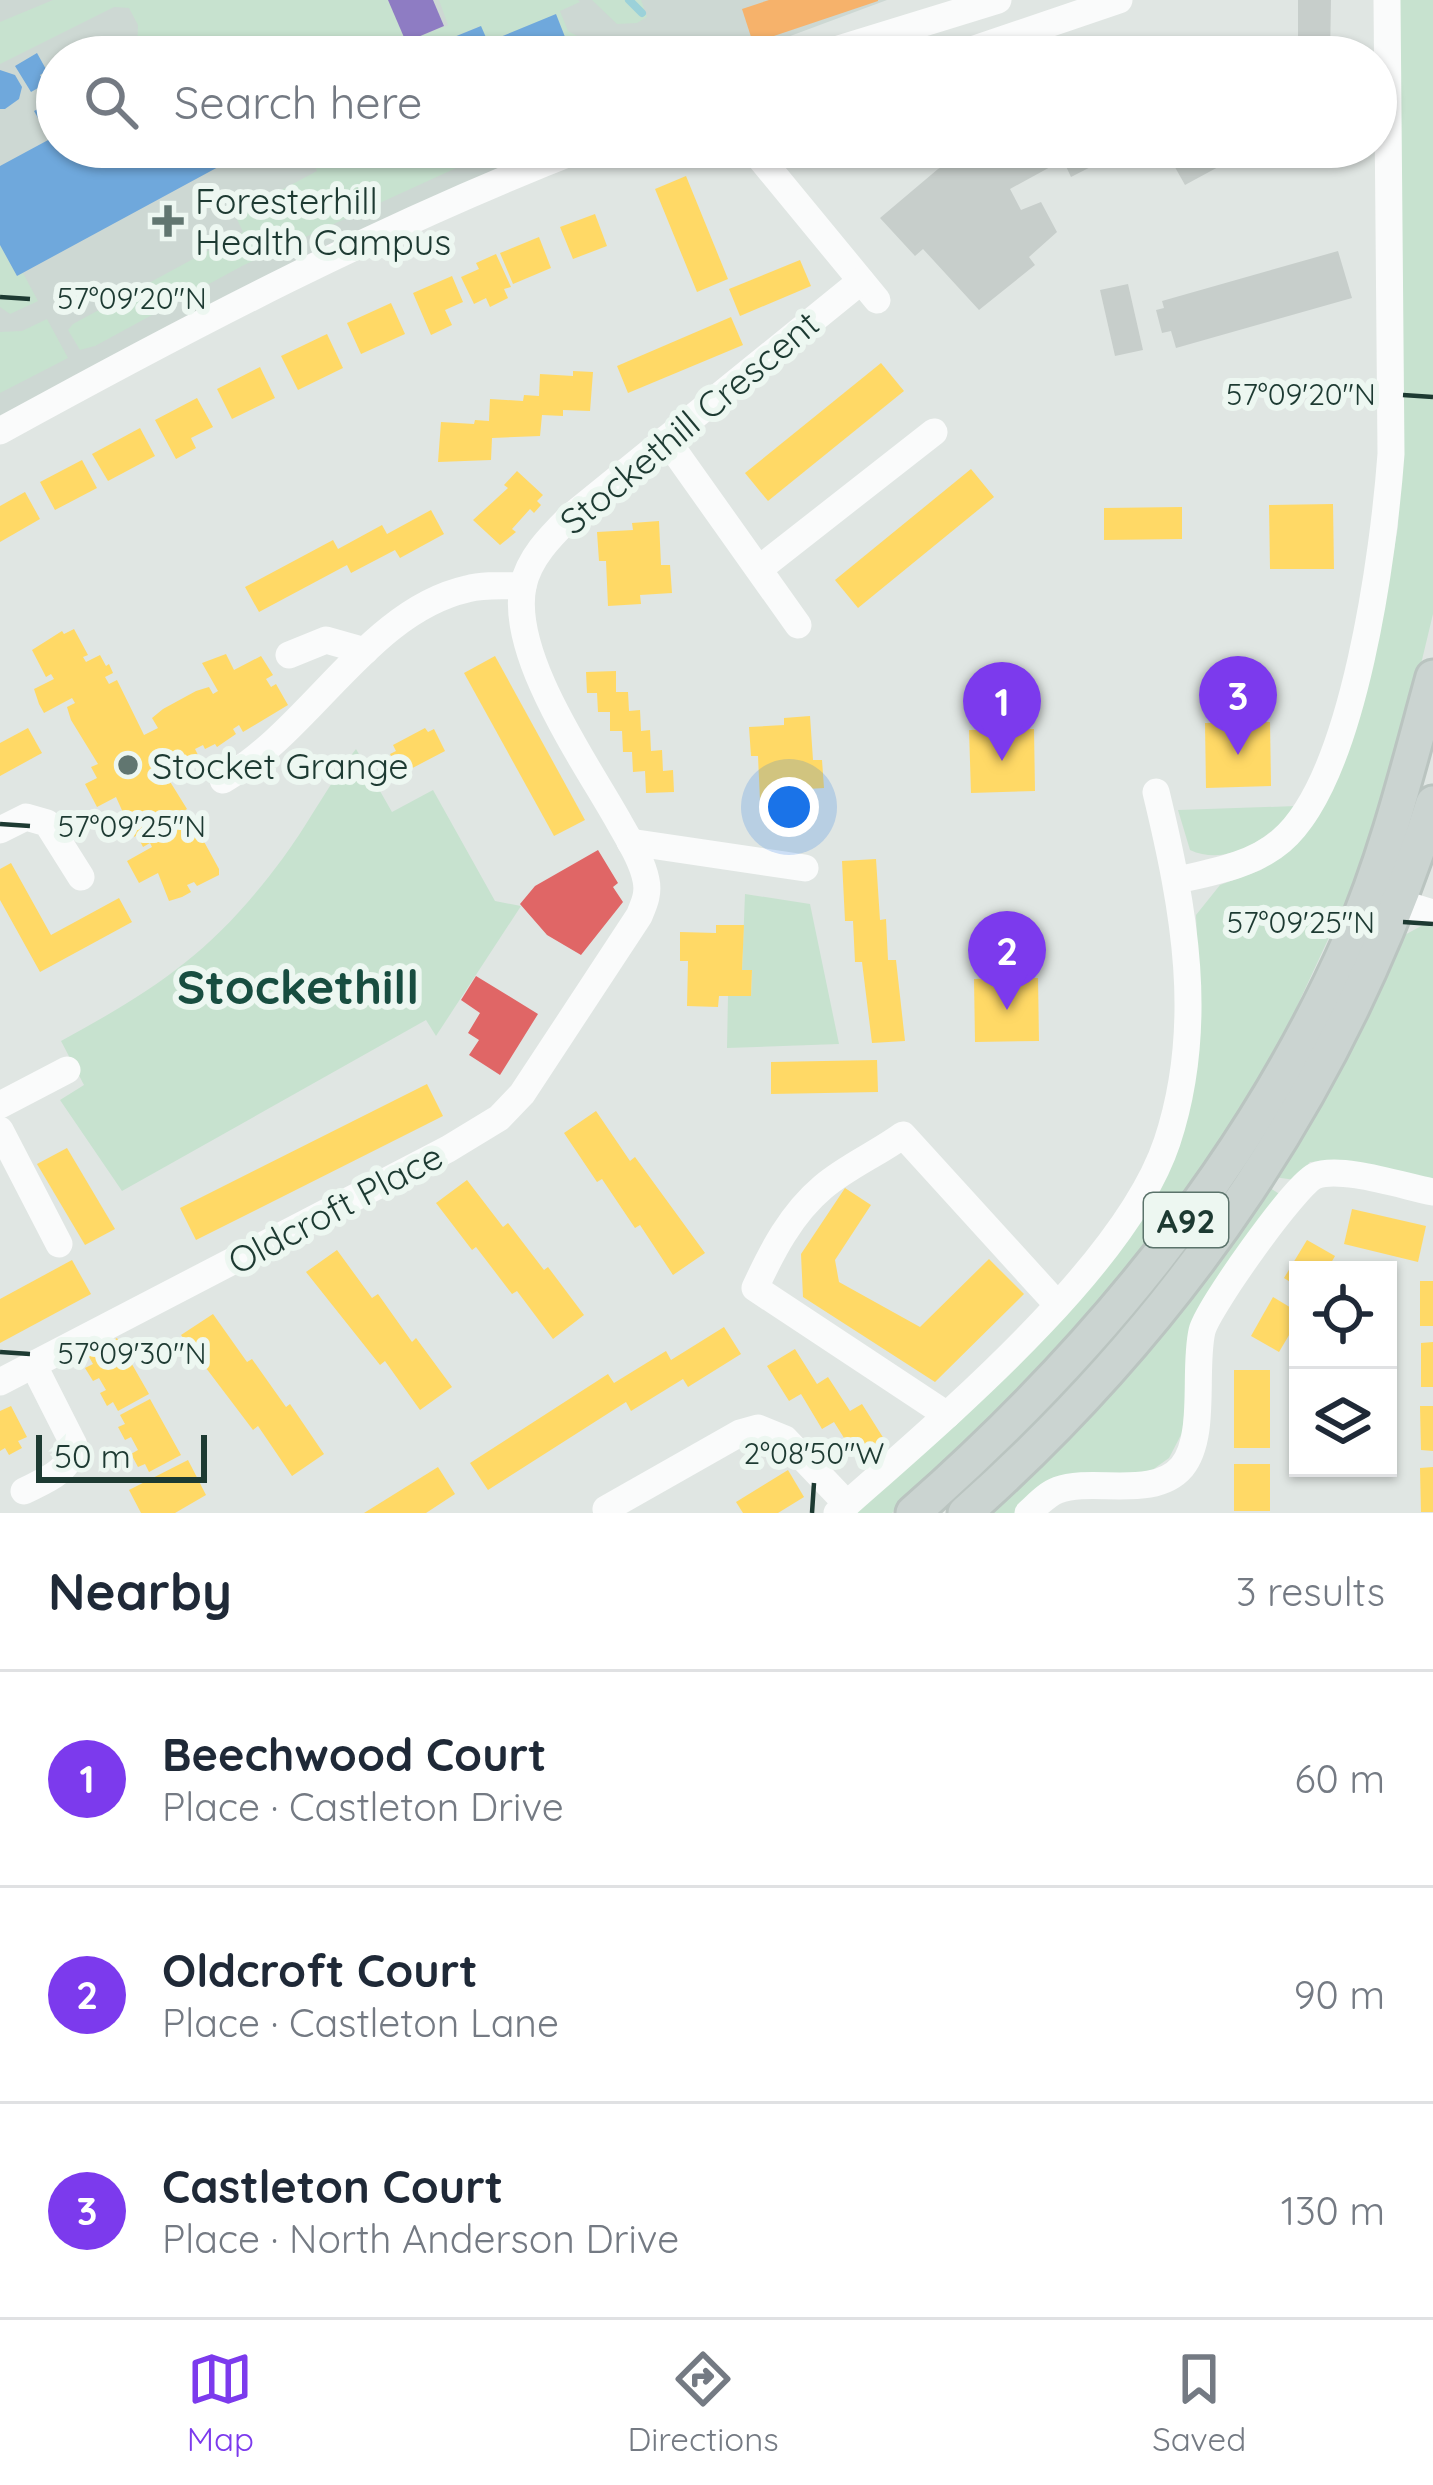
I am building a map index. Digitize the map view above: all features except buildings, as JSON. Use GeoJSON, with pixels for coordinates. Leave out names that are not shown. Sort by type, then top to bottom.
{"type":"FeatureCollection","features":[{"type":"Feature","properties":{"kind":"main road","name":"A92"},"geometry":{"type":"LineString","coordinates":[[913,1513],[1010,1426],[1146,1273],[1233,1157],[1296,1051],[1352,936],[1403,891],[1433,677]]}},
{"type":"Feature","properties":{"kind":"main road","name":"A92"},"geometry":{"type":"LineString","coordinates":[[965,1513],[1089,1395],[1219,1235],[1302,1105],[1371,974],[1433,803]]}},
{"type":"Feature","properties":{"kind":"street"},"geometry":{"type":"LineString","coordinates":[[865,36],[955,0]]}},
{"type":"Feature","properties":{"kind":"street"},"geometry":{"type":"LineString","coordinates":[[881,36],[998,0]]}},
{"type":"Feature","properties":{"kind":"street"},"geometry":{"type":"LineString","coordinates":[[1013,36],[1119,0]]}},
{"type":"Feature","properties":{"kind":"street"},"geometry":{"type":"LineString","coordinates":[[1387,2],[1387,36]]}},
{"type":"Feature","properties":{"kind":"street"},"geometry":{"type":"LineString","coordinates":[[0,431],[312,266],[534,168]]}},
{"type":"Feature","properties":{"kind":"street","name":"Stockethill Crescent"},"geometry":{"type":"LineString","coordinates":[[523,586],[531,562],[557,530],[666,439],[868,291],[778,168]]}},
{"type":"Feature","properties":{"kind":"street"},"geometry":{"type":"LineString","coordinates":[[1178,880],[1254,858],[1282,841],[1318,794],[1336,744],[1366,640],[1386,523],[1391,454],[1388,168]]}},
{"type":"Feature","properties":{"kind":"street"},"geometry":{"type":"LineString","coordinates":[[759,569],[934,432]]}},
{"type":"Feature","properties":{"kind":"street"},"geometry":{"type":"LineString","coordinates":[[666,439],[798,625]]}},
{"type":"Feature","properties":{"kind":"street"},"geometry":{"type":"LineString","coordinates":[[223,779],[274,745],[364,651],[413,613],[446,596],[484,586],[523,586],[524,622],[535,665],[630,842],[805,868]]}},
{"type":"Feature","properties":{"kind":"street"},"geometry":{"type":"LineString","coordinates":[[289,656],[326,640],[364,651]]}},
{"type":"Feature","properties":{"kind":"street"},"geometry":{"type":"LineString","coordinates":[[606,1509],[740,1432],[758,1429],[785,1439],[842,1509],[947,1415],[1056,1303],[1121,1226],[1148,1186],[1166,1144],[1184,1070],[1188,1020],[1178,880],[1156,792]]}},
{"type":"Feature","properties":{"kind":"street"},"geometry":{"type":"LineString","coordinates":[[0,830],[26,818],[47,823],[81,878]]}},
{"type":"Feature","properties":{"kind":"street","name":"Oldcroft Place"},"geometry":{"type":"LineString","coordinates":[[0,1382],[499,1118],[539,1070],[646,899],[647,882],[630,842]]}},
{"type":"Feature","properties":{"kind":"street"},"geometry":{"type":"LineString","coordinates":[[0,1105],[68,1070]]}},
{"type":"Feature","properties":{"kind":"street"},"geometry":{"type":"LineString","coordinates":[[0,1130],[59,1244]]}},
{"type":"Feature","properties":{"kind":"street"},"geometry":{"type":"LineString","coordinates":[[947,1415],[755,1288],[770,1253],[804,1205],[824,1186],[903,1135],[1056,1303]]}},
{"type":"Feature","properties":{"kind":"street"},"geometry":{"type":"LineString","coordinates":[[1028,1513],[1058,1490],[1160,1481],[1182,1467],[1192,1449],[1206,1320],[1291,1197],[1314,1176],[1336,1172],[1433,1192]]}},
{"type":"Feature","properties":{"kind":"street"},"geometry":{"type":"LineString","coordinates":[[24,1492],[62,1471],[72,1459],[74,1445],[33,1364]]}},
{"type":"Feature","properties":{"kind":"shaded area","name":"Foresterhill Health Campus"},"geometry":{"type":"Polygon","coordinates":[[[0,0],[887,0],[790,36],[36,36],[36,168],[540,168],[0,431],[0,0]]]}},
{"type":"Feature","properties":{"kind":"green space"},"geometry":{"type":"Polygon","coordinates":[[[53,0],[388,0],[403,36],[138,36],[138,25],[129,8],[114,7],[56,36],[36,36],[36,46],[0,64],[0,22],[53,0]]]}},
{"type":"Feature","properties":{"kind":"green space"},"geometry":{"type":"Polygon","coordinates":[[[439,0],[580,2],[560,11],[568,31],[577,36],[565,36],[556,15],[503,36],[485,36],[480,26],[456,36],[421,36],[448,25],[439,0]]]}},
{"type":"Feature","properties":{"kind":"green space"},"geometry":{"type":"Polygon","coordinates":[[[592,0],[641,0],[647,17],[617,24],[592,0]]]}},
{"type":"Feature","properties":{"kind":"green space"},"geometry":{"type":"Polygon","coordinates":[[[1399,0],[1433,0],[1433,614],[1404,735],[1363,864],[1268,1069],[1219,1147],[1086,1328],[963,1452],[892,1513],[854,1513],[1151,1200],[1200,1014],[1196,915],[1220,885],[1261,870],[1289,849],[1315,822],[1331,792],[1377,641],[1398,527],[1403,389],[1399,0]]]}},
{"type":"Feature","properties":{"kind":"green space"},"geometry":{"type":"Polygon","coordinates":[[[456,168],[242,266],[80,350],[68,330],[73,324],[243,232],[235,215],[317,171],[456,168]]]}},
{"type":"Feature","properties":{"kind":"green space"},"geometry":{"type":"Polygon","coordinates":[[[0,245],[38,301],[10,314],[0,307],[0,245]]]}},
{"type":"Feature","properties":{"kind":"green space"},"geometry":{"type":"Polygon","coordinates":[[[47,319],[68,358],[0,393],[0,332],[22,331],[47,319]]]}},
{"type":"Feature","properties":{"kind":"green space"},"geometry":{"type":"Polygon","coordinates":[[[356,749],[392,812],[433,790],[495,901],[521,906],[436,1036],[426,1020],[122,1191],[60,1100],[84,1085],[61,1041],[157,984],[234,918],[283,858],[356,749]]]}},
{"type":"Feature","properties":{"kind":"green space"},"geometry":{"type":"Polygon","coordinates":[[[1296,806],[1262,838],[1220,855],[1190,850],[1178,810],[1296,806]]]}},
{"type":"Feature","properties":{"kind":"green space"},"geometry":{"type":"Polygon","coordinates":[[[745,894],[810,904],[839,1044],[727,1048],[728,996],[751,996],[752,971],[742,970],[745,894]]]}},
{"type":"Feature","properties":{"kind":"green space"},"geometry":{"type":"Polygon","coordinates":[[[1425,924],[1433,925],[1433,1179],[1342,1161],[1310,1162],[1295,1180],[1274,1177],[1399,938],[1425,924]]]}},
{"type":"Feature","properties":{"kind":"green space"},"geometry":{"type":"Polygon","coordinates":[[[1267,1186],[1281,1195],[1195,1318],[1182,1433],[1169,1458],[1148,1473],[1015,1513],[986,1513],[1084,1421],[1179,1312],[1267,1186]]]}},
{"type":"Feature","properties":{"kind":"waterway"},"geometry":{"type":"LineString","coordinates":[[629,0],[642,13]]}},
{"type":"Feature","properties":{"kind":"place","name":"Foresterhill Health Campus"},"geometry":{"type":"Point","coordinates":[168,221]}},
{"type":"Feature","properties":{"kind":"place","name":"Castleton Court"},"geometry":{"type":"Point","coordinates":[1238,755]}},
{"type":"Feature","properties":{"kind":"place","name":"Beechwood Court"},"geometry":{"type":"Point","coordinates":[1002,761]}},
{"type":"Feature","properties":{"kind":"place","name":"Stocket Grange"},"geometry":{"type":"Point","coordinates":[128,765]}},
{"type":"Feature","properties":{"kind":"place","name":"Oldcroft Court"},"geometry":{"type":"Point","coordinates":[1007,1010]}},
{"type":"Feature","properties":{"kind":"district","name":"Stockethill"},"geometry":{"type":"Point","coordinates":[298,986]}}]}
